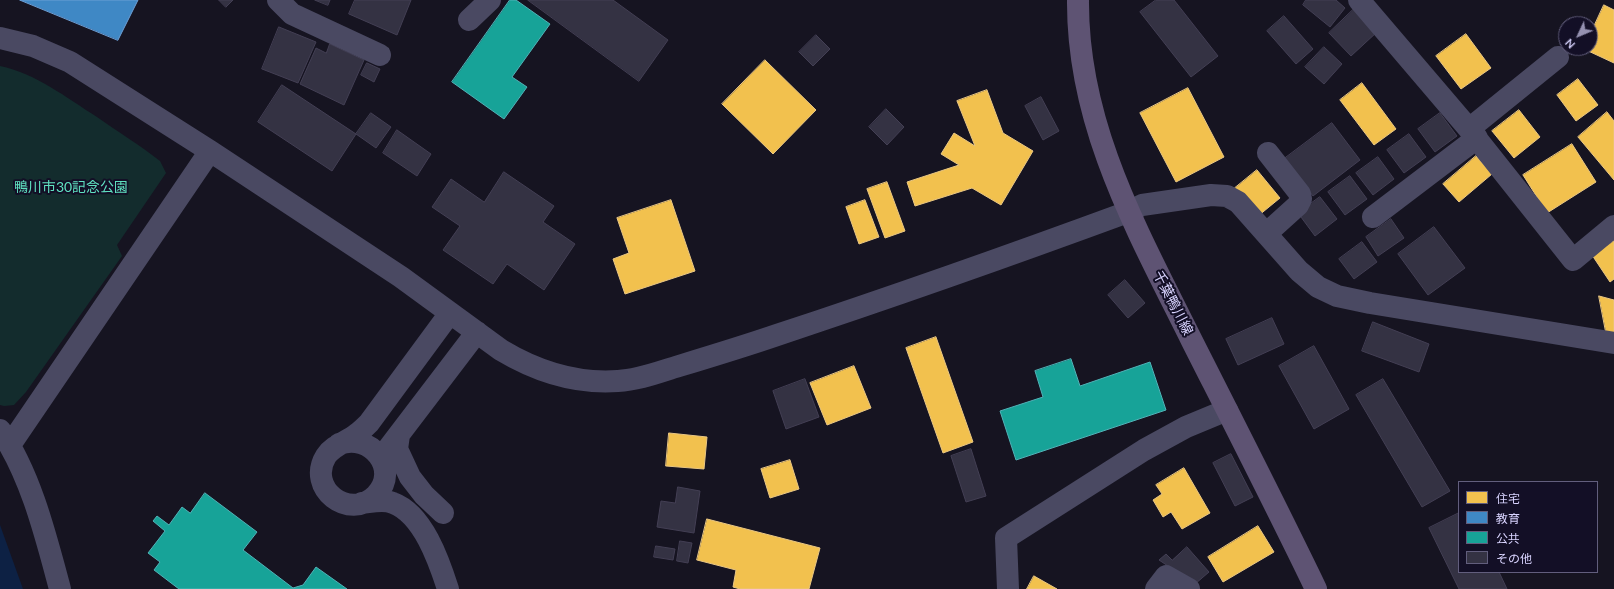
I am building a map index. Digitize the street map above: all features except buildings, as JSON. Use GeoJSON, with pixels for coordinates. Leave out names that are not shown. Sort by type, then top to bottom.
{"type":"FeatureCollection","features":[{"type":"Feature","properties":{"kind":"main road","name":"千葉鴨川線"},"geometry":{"type":"LineString","coordinates":[[1078,0],[1079,41],[1087,88],[1102,146],[1128,212],[1316,589]]}},
{"type":"Feature","properties":{"kind":"street"},"geometry":{"type":"LineString","coordinates":[[278,0],[292,14],[380,55]]}},
{"type":"Feature","properties":{"kind":"street"},"geometry":{"type":"LineString","coordinates":[[469,20],[490,0]]}},
{"type":"Feature","properties":{"kind":"street"},"geometry":{"type":"LineString","coordinates":[[1359,0],[1473,133],[1573,260],[1614,226]]}},
{"type":"Feature","properties":{"kind":"street"},"geometry":{"type":"LineString","coordinates":[[0,38],[33,46],[70,62],[210,151],[401,278],[516,359],[556,374],[578,379],[602,382],[638,378],[736,349],[907,292],[1128,212],[1142,205],[1211,195],[1227,196],[1238,202],[1299,271],[1318,287],[1336,296],[1370,303],[1614,343]]}},
{"type":"Feature","properties":{"kind":"street"},"geometry":{"type":"LineString","coordinates":[[1373,217],[1473,133],[1558,57]]}},
{"type":"Feature","properties":{"kind":"street"},"geometry":{"type":"LineString","coordinates":[[60,589],[42,524],[5,438],[210,151]]}},
{"type":"Feature","properties":{"kind":"street"},"geometry":{"type":"LineString","coordinates":[[1267,233],[1298,205],[1301,199],[1300,194],[1268,153]]}},
{"type":"Feature","properties":{"kind":"street"},"geometry":{"type":"LineString","coordinates":[[448,589],[442,570],[421,526],[405,510],[393,503],[385,501],[352,505],[338,501],[326,491],[322,482],[321,473],[324,460],[331,450],[338,444],[358,434],[369,423],[450,313]]}},
{"type":"Feature","properties":{"kind":"street"},"geometry":{"type":"LineString","coordinates":[[381,458],[477,332]]}},
{"type":"Feature","properties":{"kind":"street"},"geometry":{"type":"LineString","coordinates":[[1008,589],[1006,538],[1144,450],[1186,428],[1227,410]]}},
{"type":"Feature","properties":{"kind":"street"},"geometry":{"type":"LineString","coordinates":[[399,435],[397,449],[410,477],[424,495],[443,512]]}},
{"type":"Feature","properties":{"kind":"street"},"geometry":{"type":"LineString","coordinates":[[338,444],[351,442],[364,444],[372,448],[381,458],[384,468],[383,482],[375,496],[362,503]]}},
{"type":"Feature","properties":{"kind":"street"},"geometry":{"type":"LineString","coordinates":[[1156,589],[1166,576],[1189,589]]}},
{"type":"Feature","properties":{"kind":"green space","name":"鴨川市30記念公園"},"geometry":{"type":"Polygon","coordinates":[[[0,66],[26,74],[62,94],[160,161],[166,173],[117,245],[122,256],[26,392],[14,405],[4,406],[0,405],[0,66]]]}},
{"type":"Feature","properties":{"kind":"water"},"geometry":{"type":"Polygon","coordinates":[[[0,525],[23,589],[0,589],[0,525]]]}}]}
